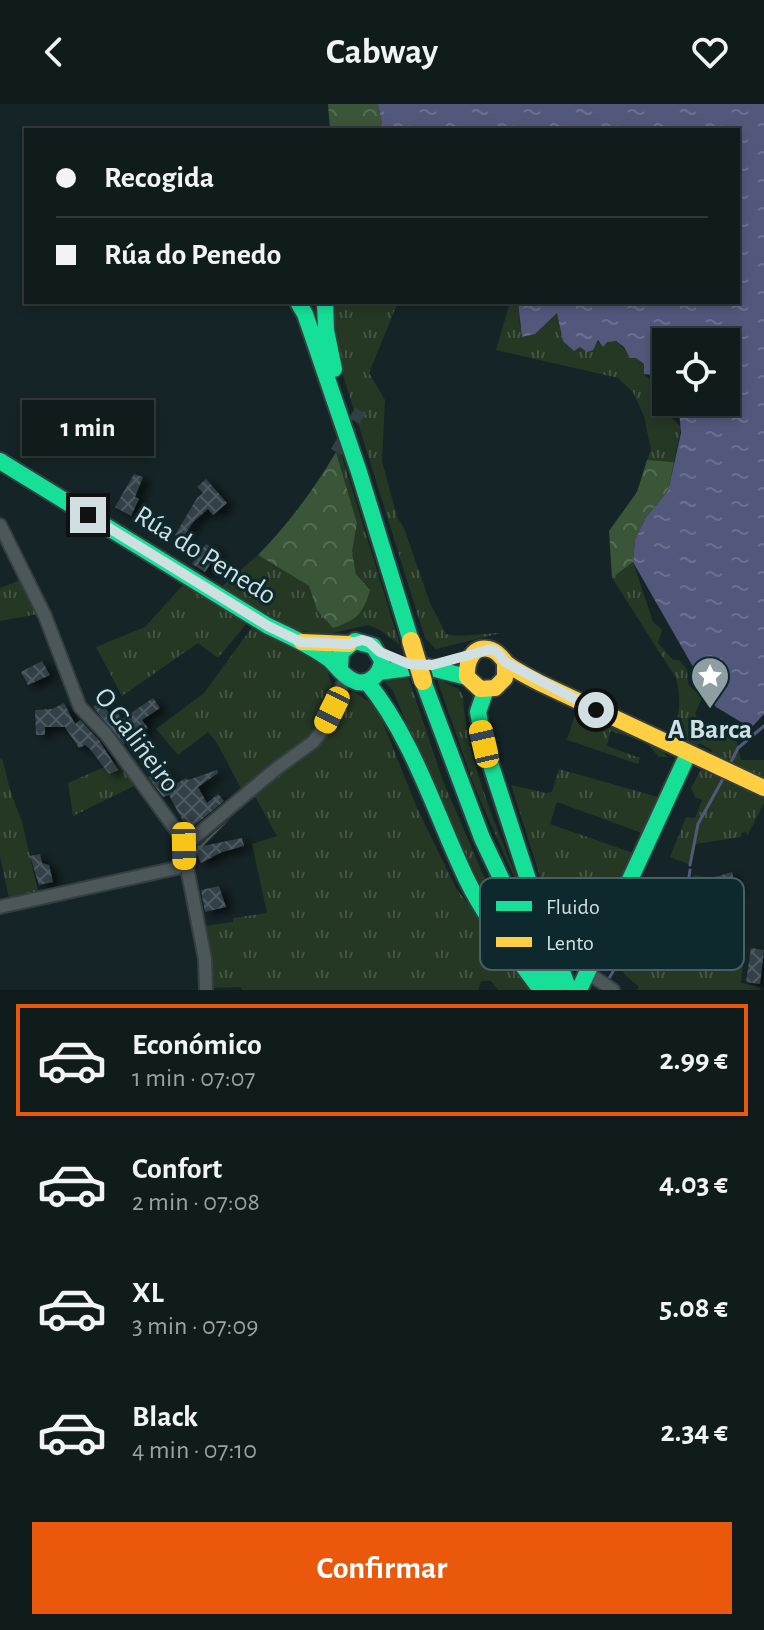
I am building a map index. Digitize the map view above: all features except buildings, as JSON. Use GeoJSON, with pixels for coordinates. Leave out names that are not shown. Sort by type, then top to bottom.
{"type":"FeatureCollection","features":[{"type":"Feature","properties":{"kind":"main road"},"geometry":{"type":"LineString","coordinates":[[299,304],[359,472],[411,641],[428,673],[448,755],[482,844],[501,878]]}},
{"type":"Feature","properties":{"kind":"main road"},"geometry":{"type":"LineString","coordinates":[[325,304],[330,353],[359,472]]}},
{"type":"Feature","properties":{"kind":"main road","name":"Rúa do Penedo"},"geometry":{"type":"LineString","coordinates":[[3,467],[268,626],[301,642],[343,673]]}},
{"type":"Feature","properties":{"kind":"main road"},"geometry":{"type":"LineString","coordinates":[[409,664],[358,683],[343,673],[341,652],[355,641],[369,642],[380,652],[409,664],[428,673],[467,677]]}},
{"type":"Feature","properties":{"kind":"main road","name":"Rúa do Penedo"},"geometry":{"type":"LineString","coordinates":[[301,642],[349,644]]}},
{"type":"Feature","properties":{"kind":"main road"},"geometry":{"type":"LineString","coordinates":[[428,673],[491,649],[505,662],[549,687],[764,788]]}},
{"type":"Feature","properties":{"kind":"main road"},"geometry":{"type":"LineString","coordinates":[[373,677],[381,666],[380,652]]}},
{"type":"Feature","properties":{"kind":"main road"},"geometry":{"type":"LineString","coordinates":[[472,654],[466,665],[467,677],[475,686],[549,687]]}},
{"type":"Feature","properties":{"kind":"main road"},"geometry":{"type":"LineString","coordinates":[[505,662],[506,673],[478,712],[484,744],[527,878]]}},
{"type":"Feature","properties":{"kind":"main road"},"geometry":{"type":"LineString","coordinates":[[373,677],[468,882],[480,901]]}},
{"type":"Feature","properties":{"kind":"main road"},"geometry":{"type":"LineString","coordinates":[[631,878],[688,754]]}},
{"type":"Feature","properties":{"kind":"main road"},"geometry":{"type":"LineString","coordinates":[[526,970],[541,990]]}},
{"type":"Feature","properties":{"kind":"main road"},"geometry":{"type":"LineString","coordinates":[[564,987],[589,970]]}},
{"type":"Feature","properties":{"kind":"street","name":"O Galiñeiro"},"geometry":{"type":"LineString","coordinates":[[0,525],[45,616],[80,707],[106,734],[171,820],[184,846],[205,959],[206,990]]}},
{"type":"Feature","properties":{"kind":"street"},"geometry":{"type":"LineString","coordinates":[[184,846],[313,742],[321,732],[343,673]]}},
{"type":"Feature","properties":{"kind":"street"},"geometry":{"type":"LineString","coordinates":[[0,907],[177,868],[185,862]]}},
{"type":"Feature","properties":{"kind":"street"},"geometry":{"type":"LineString","coordinates":[[588,973],[613,990]]}},
{"type":"Feature","properties":{"kind":"green space"},"geometry":{"type":"Polygon","coordinates":[[[328,104],[378,104],[382,123],[379,128],[330,128],[328,104]]]}},
{"type":"Feature","properties":{"kind":"green space"},"geometry":{"type":"Polygon","coordinates":[[[333,304],[397,304],[369,373],[385,400],[382,461],[397,517],[404,528],[430,603],[446,634],[501,633],[436,649],[425,638],[338,359],[332,330],[333,304]]]}},
{"type":"Feature","properties":{"kind":"green space"},"geometry":{"type":"Polygon","coordinates":[[[509,304],[518,304],[520,327],[535,334],[557,313],[563,341],[584,346],[615,342],[630,358],[636,358],[644,365],[644,374],[652,381],[652,416],[671,416],[681,427],[674,462],[647,460],[651,450],[644,416],[633,392],[618,378],[496,350],[509,304]]]}},
{"type":"Feature","properties":{"kind":"green space"},"geometry":{"type":"Polygon","coordinates":[[[339,447],[400,645],[368,625],[324,635],[297,630],[220,588],[258,555],[309,586],[317,610],[370,590],[356,574],[352,552],[357,523],[336,452],[339,447]]]}},
{"type":"Feature","properties":{"kind":"green space"},"geometry":{"type":"Polygon","coordinates":[[[336,452],[357,523],[352,552],[356,574],[370,590],[358,615],[333,628],[317,610],[309,586],[258,555],[300,506],[336,452]]]}},
{"type":"Feature","properties":{"kind":"green space"},"geometry":{"type":"Polygon","coordinates":[[[647,460],[674,462],[668,491],[646,517],[635,540],[633,562],[612,578],[609,531],[637,492],[647,460]]]}},
{"type":"Feature","properties":{"kind":"green space"},"geometry":{"type":"Polygon","coordinates":[[[633,562],[653,622],[662,630],[658,643],[673,660],[679,660],[687,669],[688,684],[702,698],[695,713],[700,724],[736,739],[741,760],[764,760],[764,782],[710,758],[712,750],[699,743],[694,751],[672,738],[679,708],[676,678],[612,578],[633,562]]]}},
{"type":"Feature","properties":{"kind":"green space"},"geometry":{"type":"Polygon","coordinates":[[[21,580],[38,614],[0,621],[0,588],[21,580]]]}},
{"type":"Feature","properties":{"kind":"green space"},"geometry":{"type":"Polygon","coordinates":[[[183,585],[247,623],[218,658],[198,643],[122,696],[96,647],[145,627],[183,585]]]}},
{"type":"Feature","properties":{"kind":"green space"},"geometry":{"type":"Polygon","coordinates":[[[253,626],[326,668],[335,693],[310,739],[243,792],[208,732],[178,755],[156,729],[204,693],[253,626]]]}},
{"type":"Feature","properties":{"kind":"green space"},"geometry":{"type":"Polygon","coordinates":[[[408,676],[443,781],[485,878],[480,878],[480,884],[393,691],[383,680],[408,676]]]}},
{"type":"Feature","properties":{"kind":"green space"},"geometry":{"type":"Polygon","coordinates":[[[437,679],[459,689],[463,696],[472,753],[517,878],[475,788],[437,679]]]}},
{"type":"Feature","properties":{"kind":"green space"},"geometry":{"type":"Polygon","coordinates":[[[352,691],[373,704],[417,808],[456,888],[480,920],[480,970],[517,970],[532,990],[498,990],[491,981],[481,981],[478,990],[210,988],[204,926],[267,913],[252,844],[277,836],[253,793],[316,744],[352,691]]]}},
{"type":"Feature","properties":{"kind":"green space"},"geometry":{"type":"Polygon","coordinates":[[[577,708],[660,747],[667,757],[659,757],[646,742],[610,731],[607,746],[640,758],[638,764],[567,740],[577,708]]]}},
{"type":"Feature","properties":{"kind":"green space"},"geometry":{"type":"Polygon","coordinates":[[[2,758],[22,822],[38,891],[9,898],[0,856],[2,758]]]}},
{"type":"Feature","properties":{"kind":"green space"},"geometry":{"type":"Polygon","coordinates":[[[120,760],[138,784],[73,816],[68,783],[120,760]]]}},
{"type":"Feature","properties":{"kind":"green space"},"geometry":{"type":"Polygon","coordinates":[[[706,768],[764,797],[764,803],[747,836],[746,832],[741,833],[741,837],[696,844],[691,865],[670,857],[686,817],[695,818],[702,800],[695,797],[691,788],[700,771],[706,768]]]}},
{"type":"Feature","properties":{"kind":"green space"},"geometry":{"type":"Polygon","coordinates":[[[559,769],[658,797],[642,833],[557,802],[550,824],[633,853],[622,878],[540,878],[511,785],[552,792],[559,769]]]}},
{"type":"Feature","properties":{"kind":"green space"},"geometry":{"type":"Polygon","coordinates":[[[623,970],[742,970],[741,983],[760,987],[761,990],[637,990],[639,987],[623,970]]]}},
{"type":"Feature","properties":{"kind":"water"},"geometry":{"type":"Polygon","coordinates":[[[378,104],[764,104],[764,714],[751,728],[716,707],[693,677],[696,672],[633,562],[635,540],[646,517],[668,491],[681,433],[680,416],[740,416],[740,328],[652,328],[652,375],[644,374],[644,364],[630,358],[616,341],[607,342],[603,347],[598,340],[593,350],[587,352],[580,347],[574,351],[563,341],[557,313],[535,334],[522,337],[518,304],[740,304],[740,128],[379,128],[382,123],[378,104]]]}},
{"type":"Feature","properties":{"kind":"waterway"},"geometry":{"type":"LineString","coordinates":[[729,766],[738,748],[764,726]]}},
{"type":"Feature","properties":{"kind":"waterway"},"geometry":{"type":"LineString","coordinates":[[690,865],[698,824],[724,777]]}},
{"type":"Feature","properties":{"kind":"waterway"},"geometry":{"type":"LineString","coordinates":[[688,878],[690,870]]}},
{"type":"Feature","properties":{"kind":"waterway"},"geometry":{"type":"LineString","coordinates":[[608,980],[614,970]]}},
{"type":"Feature","properties":{"kind":"tunnel"},"geometry":{"type":"LineString","coordinates":[[336,452],[363,406]]}},
{"type":"Feature","properties":{"kind":"traffic: fast"},"geometry":{"type":"LineString","coordinates":[[299,304],[359,472],[411,641]]}},
{"type":"Feature","properties":{"kind":"traffic: fast"},"geometry":{"type":"LineString","coordinates":[[325,304],[326,330],[334,369]]}},
{"type":"Feature","properties":{"kind":"traffic: fast"},"geometry":{"type":"LineString","coordinates":[[0,461],[268,626],[314,649],[352,680],[363,682],[372,679],[379,671],[382,660],[373,646],[355,641],[341,652],[340,668]]}},
{"type":"Feature","properties":{"kind":"traffic: fast"},"geometry":{"type":"LineString","coordinates":[[379,672],[423,666],[467,677]]}},
{"type":"Feature","properties":{"kind":"traffic: fast"},"geometry":{"type":"LineString","coordinates":[[423,681],[482,838],[501,878]]}},
{"type":"Feature","properties":{"kind":"traffic: fast"},"geometry":{"type":"LineString","coordinates":[[367,682],[398,727],[480,904]]}},
{"type":"Feature","properties":{"kind":"traffic: fast"},"geometry":{"type":"LineString","coordinates":[[486,689],[478,712],[484,744],[528,878]]}},
{"type":"Feature","properties":{"kind":"traffic: fast"},"geometry":{"type":"LineString","coordinates":[[631,878],[688,754]]}},
{"type":"Feature","properties":{"kind":"traffic: fast"},"geometry":{"type":"LineString","coordinates":[[526,970],[541,990]]}},
{"type":"Feature","properties":{"kind":"traffic: fast"},"geometry":{"type":"LineString","coordinates":[[545,970],[554,990]]}},
{"type":"Feature","properties":{"kind":"traffic: fast"},"geometry":{"type":"LineString","coordinates":[[561,970],[569,990]]}},
{"type":"Feature","properties":{"kind":"traffic: fast"},"geometry":{"type":"LineString","coordinates":[[579,990],[588,970]]}},
{"type":"Feature","properties":{"kind":"traffic: slow"},"geometry":{"type":"LineString","coordinates":[[411,641],[423,681]]}},
{"type":"Feature","properties":{"kind":"traffic: slow"},"geometry":{"type":"LineString","coordinates":[[302,642],[349,644]]}},
{"type":"Feature","properties":{"kind":"traffic: slow"},"geometry":{"type":"LineString","coordinates":[[505,662],[505,678],[495,688],[480,689],[467,677],[472,655],[480,649],[492,650],[510,666],[540,683],[764,788]]}},
{"type":"Feature","properties":{"kind":"place","name":"A Barca"},"geometry":{"type":"Point","coordinates":[710,710]}},
{"type":"Feature","properties":{"kind":"route"},"geometry":{"type":"LineString","coordinates":[[88,515],[268,626],[301,642],[349,644],[362,640],[380,652],[409,664],[432,665],[491,649],[505,662],[596,710]]}}]}
